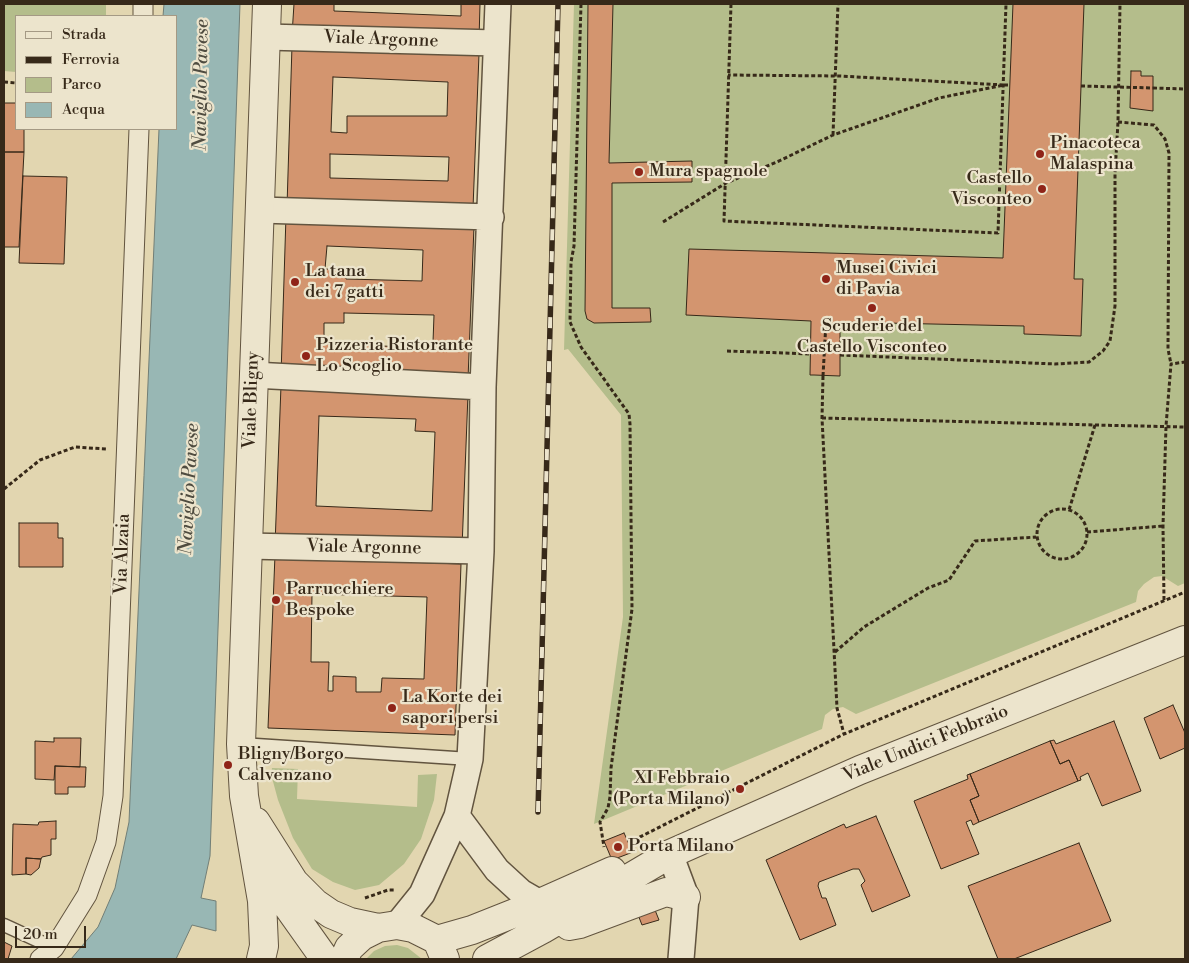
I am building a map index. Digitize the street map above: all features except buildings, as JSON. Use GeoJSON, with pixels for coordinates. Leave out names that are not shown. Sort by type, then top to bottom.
{"type":"FeatureCollection","features":[{"type":"Feature","properties":{"kind":"street","name":"Viale Bligny"},"geometry":{"type":"LineString","coordinates":[[261,959],[264,946],[262,900],[257,861],[244,796],[241,744],[252,375],[267,4]]}},
{"type":"Feature","properties":{"kind":"street"},"geometry":{"type":"LineString","coordinates":[[388,927],[422,894],[458,816],[470,758],[481,551],[483,387],[498,4]]}},
{"type":"Feature","properties":{"kind":"street","name":"Viale Argonne"},"geometry":{"type":"LineString","coordinates":[[266,37],[496,43]]}},
{"type":"Feature","properties":{"kind":"street","name":"Via Alzaia"},"geometry":{"type":"LineString","coordinates":[[47,954],[87,895],[106,842],[113,796],[139,130]]}},
{"type":"Feature","properties":{"kind":"street"},"geometry":{"type":"LineString","coordinates":[[260,210],[491,217]]}},
{"type":"Feature","properties":{"kind":"street"},"geometry":{"type":"LineString","coordinates":[[252,375],[483,387]]}},
{"type":"Feature","properties":{"kind":"street","name":"Viale Argonne"},"geometry":{"type":"LineString","coordinates":[[247,546],[481,551]]}},
{"type":"Feature","properties":{"kind":"street","name":"Viale Undici Febbraio"},"geometry":{"type":"LineString","coordinates":[[487,959],[542,916],[647,855],[670,854],[860,770],[1185,640]]}},
{"type":"Feature","properties":{"kind":"street","name":"Viale Bligny"},"geometry":{"type":"LineString","coordinates":[[244,796],[269,845],[294,882],[315,903],[331,914],[350,922],[388,927]]}},
{"type":"Feature","properties":{"kind":"street"},"geometry":{"type":"LineString","coordinates":[[458,816],[497,870],[521,892],[542,916],[580,924],[666,892],[686,897]]}},
{"type":"Feature","properties":{"kind":"street"},"geometry":{"type":"LineString","coordinates":[[670,854],[686,897],[681,959]]}},
{"type":"Feature","properties":{"kind":"street","name":"Viale Bligny"},"geometry":{"type":"LineString","coordinates":[[257,861],[286,907],[325,959]]}},
{"type":"Feature","properties":{"kind":"street","name":"Viale Undici Febbraio"},"geometry":{"type":"LineString","coordinates":[[441,950],[472,930],[542,916]]}},
{"type":"Feature","properties":{"kind":"street"},"geometry":{"type":"LineString","coordinates":[[344,959],[349,948],[362,936],[388,927],[413,928],[441,950]]}},
{"type":"Feature","properties":{"kind":"lane"},"geometry":{"type":"LineString","coordinates":[[241,744],[470,758]]}},
{"type":"Feature","properties":{"kind":"lane"},"geometry":{"type":"LineString","coordinates":[[4,925],[47,954]]}},
{"type":"Feature","properties":{"kind":"path"},"geometry":{"type":"LineString","coordinates":[[581,4],[570,322],[581,347],[629,414],[630,424],[632,609],[611,768],[610,797],[608,808],[600,822],[605,853]]}},
{"type":"Feature","properties":{"kind":"path"},"geometry":{"type":"LineString","coordinates":[[732,4],[724,221],[998,233],[1006,4]]}},
{"type":"Feature","properties":{"kind":"path"},"geometry":{"type":"LineString","coordinates":[[832,135],[838,4]]}},
{"type":"Feature","properties":{"kind":"path"},"geometry":{"type":"LineString","coordinates":[[840,355],[1054,364],[1082,363],[1097,357],[1110,341],[1114,326],[1115,174],[1120,4]]}},
{"type":"Feature","properties":{"kind":"path"},"geometry":{"type":"LineString","coordinates":[[728,74],[836,76],[1010,85]]}},
{"type":"Feature","properties":{"kind":"path"},"geometry":{"type":"LineString","coordinates":[[663,222],[726,183],[779,161],[832,135],[939,98],[1004,85]]}},
{"type":"Feature","properties":{"kind":"path"},"geometry":{"type":"LineString","coordinates":[[1081,86],[1185,89]]}},
{"type":"Feature","properties":{"kind":"path"},"geometry":{"type":"LineString","coordinates":[[1118,122],[1154,125],[1165,140],[1169,152],[1168,349],[1171,364],[1166,426],[1162,526],[1164,600]]}},
{"type":"Feature","properties":{"kind":"path"},"geometry":{"type":"LineString","coordinates":[[826,322],[822,418],[837,708],[844,734]]}},
{"type":"Feature","properties":{"kind":"path"},"geometry":{"type":"LineString","coordinates":[[728,351],[811,354]]}},
{"type":"Feature","properties":{"kind":"path"},"geometry":{"type":"LineString","coordinates":[[1171,364],[1185,362]]}},
{"type":"Feature","properties":{"kind":"path"},"geometry":{"type":"LineString","coordinates":[[822,418],[1185,427]]}},
{"type":"Feature","properties":{"kind":"path"},"geometry":{"type":"LineString","coordinates":[[1069,510],[1095,425]]}},
{"type":"Feature","properties":{"kind":"path"},"geometry":{"type":"LineString","coordinates":[[4,489],[40,460],[75,447],[127,451]]}},
{"type":"Feature","properties":{"kind":"path"},"geometry":{"type":"LineString","coordinates":[[1069,510],[1081,518],[1087,532],[1082,549],[1068,559],[1060,560],[1044,553],[1036,537],[1040,521],[1052,511],[1069,510]]}},
{"type":"Feature","properties":{"kind":"path"},"geometry":{"type":"LineString","coordinates":[[1087,532],[1162,526]]}},
{"type":"Feature","properties":{"kind":"path"},"geometry":{"type":"LineString","coordinates":[[835,652],[864,627],[928,588],[950,580],[975,541],[1036,537]]}},
{"type":"Feature","properties":{"kind":"path"},"geometry":{"type":"LineString","coordinates":[[628,842],[844,734],[1185,592]]}},
{"type":"Feature","properties":{"kind":"green space"},"geometry":{"type":"Polygon","coordinates":[[[4,4],[106,4],[106,15],[15,15],[15,72],[4,71],[4,4]]]}},
{"type":"Feature","properties":{"kind":"green space"},"geometry":{"type":"Polygon","coordinates":[[[574,4],[1185,4],[1185,583],[1178,586],[1162,576],[1154,577],[1138,591],[1136,602],[856,714],[843,707],[833,709],[825,715],[822,729],[594,824],[623,617],[621,415],[568,349],[564,350],[574,4]]]}},
{"type":"Feature","properties":{"kind":"green space"},"geometry":{"type":"Polygon","coordinates":[[[272,768],[298,769],[297,799],[417,807],[418,775],[437,774],[434,800],[421,839],[404,864],[379,885],[355,890],[333,882],[312,869],[293,838],[278,800],[271,774],[272,768]]]}},
{"type":"Feature","properties":{"kind":"green space"},"geometry":{"type":"Polygon","coordinates":[[[397,945],[408,948],[422,959],[366,959],[374,951],[385,946],[397,945]]]}},
{"type":"Feature","properties":{"kind":"water","name":"Naviglio Pavese"},"geometry":{"type":"Polygon","coordinates":[[[164,4],[240,4],[210,856],[201,898],[216,901],[216,931],[192,925],[176,959],[71,959],[98,927],[115,888],[129,822],[159,130],[178,130],[178,15],[163,15],[164,4]]]}},
{"type":"Feature","properties":{"kind":"railway"},"geometry":{"type":"LineString","coordinates":[[538,812],[558,4]]}},
{"type":"Feature","properties":{"kind":"place","name":"Pinacoteca Malaspina"},"geometry":{"type":"Point","coordinates":[1040,154]}},
{"type":"Feature","properties":{"kind":"place","name":"Mura spagnole"},"geometry":{"type":"Point","coordinates":[639,172]}},
{"type":"Feature","properties":{"kind":"place","name":"Castello Visconteo"},"geometry":{"type":"Point","coordinates":[1042,189]}},
{"type":"Feature","properties":{"kind":"place","name":"Musei Civici di Pavia"},"geometry":{"type":"Point","coordinates":[826,279]}},
{"type":"Feature","properties":{"kind":"place","name":"La tana dei 7 gatti"},"geometry":{"type":"Point","coordinates":[295,282]}},
{"type":"Feature","properties":{"kind":"place","name":"Scuderie del Castello Visconteo"},"geometry":{"type":"Point","coordinates":[872,308]}},
{"type":"Feature","properties":{"kind":"place","name":"Pizzeria Ristorante Lo Scoglio"},"geometry":{"type":"Point","coordinates":[306,356]}},
{"type":"Feature","properties":{"kind":"place","name":"Parrucchiere Bespoke"},"geometry":{"type":"Point","coordinates":[276,600]}},
{"type":"Feature","properties":{"kind":"place","name":"La Korte dei sapori persi"},"geometry":{"type":"Point","coordinates":[392,708]}},
{"type":"Feature","properties":{"kind":"place","name":"Bligny/Borgo Calvenzano"},"geometry":{"type":"Point","coordinates":[228,765]}},
{"type":"Feature","properties":{"kind":"place","name":"XI Febbraio (Porta Milano)"},"geometry":{"type":"Point","coordinates":[740,789]}},
{"type":"Feature","properties":{"kind":"place","name":"Porta Milano"},"geometry":{"type":"Point","coordinates":[618,847]}}]}
